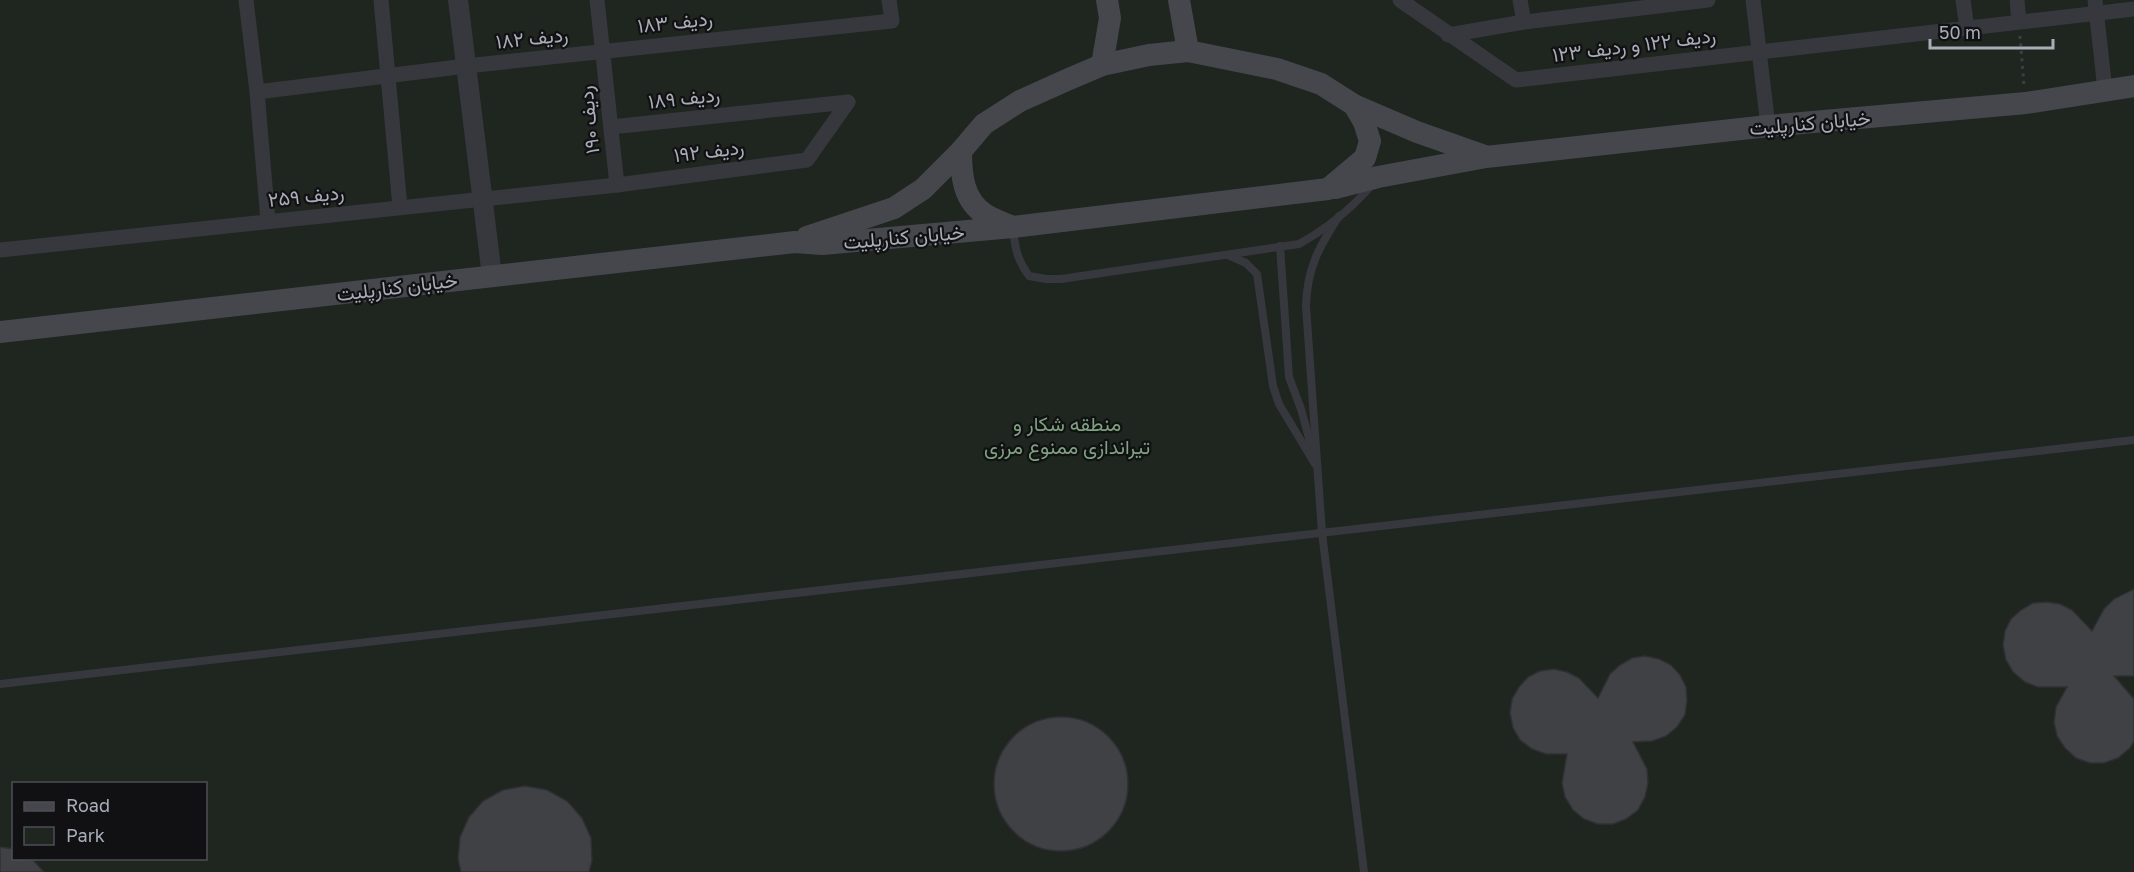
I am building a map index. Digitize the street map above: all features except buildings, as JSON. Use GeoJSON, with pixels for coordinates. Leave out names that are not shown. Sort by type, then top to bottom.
{"type":"FeatureCollection","features":[{"type":"Feature","properties":{"kind":"main road"},"geometry":{"type":"LineString","coordinates":[[1102,65],[1110,18],[1107,0]]}},
{"type":"Feature","properties":{"kind":"main road"},"geometry":{"type":"LineString","coordinates":[[1179,0],[1188,51]]}},
{"type":"Feature","properties":{"kind":"main road","name":"خیابان کنارپلیت"},"geometry":{"type":"LineString","coordinates":[[795,242],[894,208],[922,189],[961,151],[984,124],[1020,101],[1102,65],[1149,55],[1188,51],[1276,69],[1321,84],[1354,105],[1417,132],[1486,157]]}},
{"type":"Feature","properties":{"kind":"main road","name":"خیابان کنارپلیت"},"geometry":{"type":"LineString","coordinates":[[0,332],[795,242],[822,244],[1013,227],[1328,189],[1378,177],[1486,157],[1768,126],[2026,103],[2134,86]]}},
{"type":"Feature","properties":{"kind":"main road"},"geometry":{"type":"LineString","coordinates":[[1328,189],[1365,158],[1370,141],[1364,122],[1354,105]]}},
{"type":"Feature","properties":{"kind":"main road"},"geometry":{"type":"LineString","coordinates":[[961,151],[961,177],[975,205],[985,214],[1013,227]]}},
{"type":"Feature","properties":{"kind":"street"},"geometry":{"type":"LineString","coordinates":[[246,0],[257,92],[268,221]]}},
{"type":"Feature","properties":{"kind":"street"},"geometry":{"type":"LineString","coordinates":[[381,0],[400,207]]}},
{"type":"Feature","properties":{"kind":"street"},"geometry":{"type":"LineString","coordinates":[[458,0],[492,276]]}},
{"type":"Feature","properties":{"kind":"street","name":"ردیف ۱۹۰"},"geometry":{"type":"LineString","coordinates":[[597,0],[617,185]]}},
{"type":"Feature","properties":{"kind":"street","name":"ردیف ۱۸۳"},"geometry":{"type":"LineString","coordinates":[[603,51],[892,21],[889,0]]}},
{"type":"Feature","properties":{"kind":"street"},"geometry":{"type":"LineString","coordinates":[[1520,0],[1524,22]]}},
{"type":"Feature","properties":{"kind":"street"},"geometry":{"type":"LineString","coordinates":[[1405,2],[1448,35],[1524,22],[1708,0]]}},
{"type":"Feature","properties":{"kind":"street"},"geometry":{"type":"LineString","coordinates":[[1753,0],[1768,126]]}},
{"type":"Feature","properties":{"kind":"street"},"geometry":{"type":"LineString","coordinates":[[1963,0],[1967,28]]}},
{"type":"Feature","properties":{"kind":"street"},"geometry":{"type":"LineString","coordinates":[[2017,0],[2019,22]]}},
{"type":"Feature","properties":{"kind":"street"},"geometry":{"type":"LineString","coordinates":[[2096,7],[2105,90]]}},
{"type":"Feature","properties":{"kind":"street","name":"ردیف ۱۲۲ و ردیف ۱۲۳"},"geometry":{"type":"LineString","coordinates":[[1448,35],[1516,80],[2019,22],[2096,7],[2134,9]]}},
{"type":"Feature","properties":{"kind":"street","name":"ردیف ۱۸۲"},"geometry":{"type":"LineString","coordinates":[[257,92],[603,51]]}},
{"type":"Feature","properties":{"kind":"street","name":"ردیف ۱۸۹"},"geometry":{"type":"LineString","coordinates":[[611,127],[848,102],[807,160]]}},
{"type":"Feature","properties":{"kind":"street","name":"ردیف ۱۹۲"},"geometry":{"type":"LineString","coordinates":[[482,199],[617,185],[807,160]]}},
{"type":"Feature","properties":{"kind":"street","name":"ردیف ۲۵۹"},"geometry":{"type":"LineString","coordinates":[[0,250],[482,199]]}},
{"type":"Feature","properties":{"kind":"lane"},"geometry":{"type":"LineString","coordinates":[[1013,227],[1015,249],[1020,264],[1029,276],[1061,279],[1299,244],[1339,216],[1361,197],[1378,177]]}},
{"type":"Feature","properties":{"kind":"lane"},"geometry":{"type":"LineString","coordinates":[[1339,216],[1320,246],[1310,270],[1306,287],[1307,328],[1322,533],[1364,872]]}},
{"type":"Feature","properties":{"kind":"lane"},"geometry":{"type":"LineString","coordinates":[[1280,246],[1289,377],[1301,409],[1317,468]]}},
{"type":"Feature","properties":{"kind":"lane"},"geometry":{"type":"LineString","coordinates":[[1227,254],[1246,263],[1257,274],[1273,386],[1279,404],[1317,468]]}},
{"type":"Feature","properties":{"kind":"lane"},"geometry":{"type":"LineString","coordinates":[[0,684],[2134,440]]}},
{"type":"Feature","properties":{"kind":"path"},"geometry":{"type":"LineString","coordinates":[[2019,22],[2026,103]]}},
{"type":"Feature","properties":{"kind":"green space","name":"منطقه شکار و تیراندازی ممنوع مرزی"},"geometry":{"type":"Polygon","coordinates":[[[0,0],[2134,0],[2134,872],[0,872],[0,0]]]}}]}
